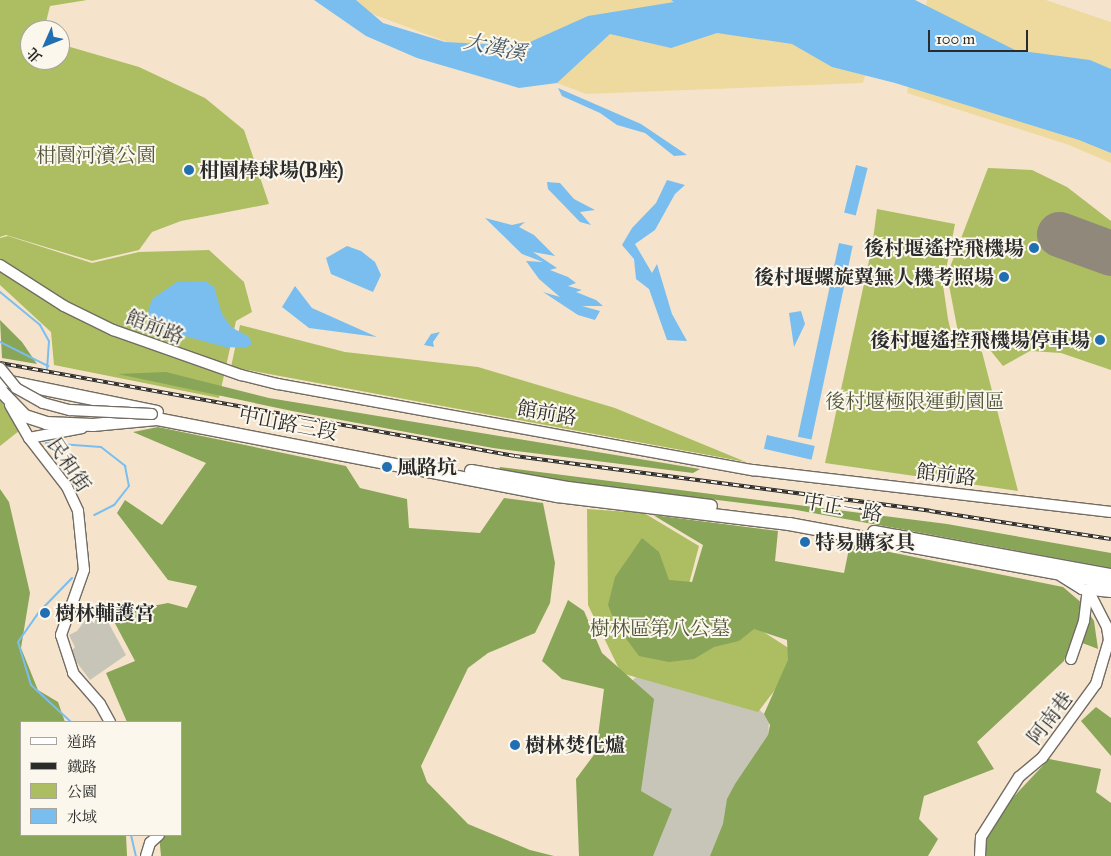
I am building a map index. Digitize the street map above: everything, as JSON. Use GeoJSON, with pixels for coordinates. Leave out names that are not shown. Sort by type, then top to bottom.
{"type":"FeatureCollection","features":[{"type":"Feature","properties":{"kind":"main road","name":"中山路三段"},"geometry":{"type":"LineString","coordinates":[[0,380],[155,415],[578,500]]}},
{"type":"Feature","properties":{"kind":"main road","name":"中山路三段"},"geometry":{"type":"LineString","coordinates":[[2,393],[19,411],[35,420],[92,426],[155,415],[568,488]]}},
{"type":"Feature","properties":{"kind":"main road","name":"中正一路"},"geometry":{"type":"LineString","coordinates":[[568,488],[782,516],[1060,570],[1111,583]]}},
{"type":"Feature","properties":{"kind":"main road","name":"中正一路"},"geometry":{"type":"LineString","coordinates":[[578,500],[789,524],[1060,570],[1111,575]]}},
{"type":"Feature","properties":{"kind":"street","name":"館前路"},"geometry":{"type":"LineString","coordinates":[[0,266],[64,306],[112,330],[240,375],[278,384],[753,470],[1111,512]]}},
{"type":"Feature","properties":{"kind":"street"},"geometry":{"type":"LineString","coordinates":[[0,368],[16,388],[42,403],[70,410],[155,415]]}},
{"type":"Feature","properties":{"kind":"street","name":"民和街"},"geometry":{"type":"LineString","coordinates":[[2,393],[29,438],[67,487],[78,510],[84,570],[61,635],[73,673],[100,704],[109,721]]}},
{"type":"Feature","properties":{"kind":"street"},"geometry":{"type":"LineString","coordinates":[[29,438],[92,426]]}},
{"type":"Feature","properties":{"kind":"street"},"geometry":{"type":"LineString","coordinates":[[1060,570],[1088,590],[1111,592]]}},
{"type":"Feature","properties":{"kind":"street"},"geometry":{"type":"LineString","coordinates":[[1071,659],[1084,621],[1088,590]]}},
{"type":"Feature","properties":{"kind":"street","name":"阿南巷"},"geometry":{"type":"LineString","coordinates":[[980,856],[981,837],[1019,776],[1042,758],[1096,684],[1109,640],[1106,627],[1088,590]]}},
{"type":"Feature","properties":{"kind":"street"},"geometry":{"type":"LineString","coordinates":[[146,856],[150,843],[159,836]]}},
{"type":"Feature","properties":{"kind":"shaded area"},"geometry":{"type":"Polygon","coordinates":[[[96,606],[109,614],[108,622],[126,655],[90,680],[75,660],[72,650],[75,647],[69,635],[77,631],[96,606]]]}},
{"type":"Feature","properties":{"kind":"shaded area"},"geometry":{"type":"Polygon","coordinates":[[[639,674],[755,706],[769,718],[768,743],[711,856],[590,856],[627,686],[639,674]]]}},
{"type":"Feature","properties":{"kind":"green space","name":"柑園河濱公園"},"geometry":{"type":"Polygon","coordinates":[[[0,0],[87,0],[50,6],[46,20],[20,20],[20,70],[70,70],[70,47],[139,67],[205,98],[244,130],[269,204],[181,221],[152,232],[139,250],[92,261],[6,235],[0,237],[0,0]]]}},
{"type":"Feature","properties":{"kind":"green space","name":"後村堰遙控飛機場"},"geometry":{"type":"Polygon","coordinates":[[[988,168],[1032,170],[1067,187],[1111,221],[1111,370],[1061,353],[1030,351],[1003,366],[981,339],[958,332],[947,275],[988,168]]]}},
{"type":"Feature","properties":{"kind":"green space","name":"後村堰極限運動園區"},"geometry":{"type":"Polygon","coordinates":[[[877,209],[955,224],[943,285],[952,336],[982,352],[1018,491],[825,463],[872,247],[877,209]]]}},
{"type":"Feature","properties":{"kind":"green space"},"geometry":{"type":"Polygon","coordinates":[[[8,236],[92,263],[139,252],[209,250],[244,282],[252,312],[236,321],[219,398],[54,365],[51,332],[0,285],[0,238],[8,236]]]}},
{"type":"Feature","properties":{"kind":"green space"},"geometry":{"type":"Polygon","coordinates":[[[0,320],[22,342],[37,364],[2,358],[0,320]]]}},
{"type":"Feature","properties":{"kind":"green space"},"geometry":{"type":"Polygon","coordinates":[[[240,325],[345,352],[478,367],[615,408],[746,462],[231,367],[240,325]]]}},
{"type":"Feature","properties":{"kind":"green space"},"geometry":{"type":"Polygon","coordinates":[[[166,372],[269,398],[700,469],[693,473],[493,448],[292,411],[118,374],[166,372]]]}},
{"type":"Feature","properties":{"kind":"green space"},"geometry":{"type":"Polygon","coordinates":[[[0,398],[19,431],[0,446],[0,398]]]}},
{"type":"Feature","properties":{"kind":"green space"},"geometry":{"type":"Polygon","coordinates":[[[158,427],[346,466],[360,488],[407,499],[409,528],[480,533],[504,498],[543,503],[555,563],[550,603],[535,633],[488,653],[468,668],[421,766],[427,782],[468,824],[530,850],[554,856],[161,856],[159,836],[182,836],[182,721],[127,721],[106,673],[135,661],[110,614],[168,603],[187,608],[197,586],[168,580],[117,513],[125,500],[162,525],[206,463],[133,432],[158,427]]]}},
{"type":"Feature","properties":{"kind":"green space"},"geometry":{"type":"Polygon","coordinates":[[[500,467],[947,524],[1111,553],[1111,568],[791,509],[539,478],[499,470],[500,467]]]}},
{"type":"Feature","properties":{"kind":"green space"},"geometry":{"type":"Polygon","coordinates":[[[0,489],[9,502],[30,593],[21,648],[38,690],[58,702],[65,721],[20,721],[20,836],[126,836],[127,856],[0,856],[0,489]]]}},
{"type":"Feature","properties":{"kind":"green space","name":"樹林區第八公墓"},"geometry":{"type":"Polygon","coordinates":[[[587,509],[644,513],[699,546],[689,584],[801,656],[758,712],[621,673],[588,605],[587,509]]]}},
{"type":"Feature","properties":{"kind":"green space"},"geometry":{"type":"Polygon","coordinates":[[[653,515],[778,531],[775,561],[844,573],[850,544],[1063,587],[1083,604],[1094,621],[1098,649],[1072,639],[1064,661],[977,742],[994,769],[924,796],[919,819],[938,839],[928,856],[710,856],[723,824],[727,799],[768,735],[770,725],[764,714],[788,660],[787,640],[754,629],[739,641],[714,647],[694,659],[669,662],[639,656],[616,625],[608,605],[615,577],[642,538],[659,552],[669,580],[692,582],[703,545],[653,515]]]}},
{"type":"Feature","properties":{"kind":"green space"},"geometry":{"type":"Polygon","coordinates":[[[568,600],[584,611],[602,653],[654,699],[641,791],[672,809],[653,856],[579,856],[576,779],[596,752],[604,689],[562,679],[542,661],[568,600]]]}},
{"type":"Feature","properties":{"kind":"green space"},"geometry":{"type":"Polygon","coordinates":[[[1096,707],[1111,718],[1111,756],[1081,721],[1096,707]]]}},
{"type":"Feature","properties":{"kind":"green space"},"geometry":{"type":"Polygon","coordinates":[[[1049,759],[1101,769],[1096,792],[1111,803],[1111,856],[985,856],[987,834],[1006,805],[1049,759]]]}},
{"type":"Feature","properties":{"kind":"sand"},"geometry":{"type":"Polygon","coordinates":[[[335,0],[887,0],[863,83],[586,94],[335,0]]]}},
{"type":"Feature","properties":{"kind":"sand"},"geometry":{"type":"Polygon","coordinates":[[[927,0],[1046,0],[1111,22],[1111,163],[1069,145],[907,93],[927,0]]]}},
{"type":"Feature","properties":{"kind":"water","name":"大漢溪"},"geometry":{"type":"Polygon","coordinates":[[[314,0],[356,0],[383,23],[445,42],[521,46],[588,16],[674,2],[671,0],[915,0],[1015,50],[1090,60],[1111,69],[1111,153],[1079,140],[895,83],[832,67],[792,44],[717,33],[671,48],[610,34],[557,83],[519,88],[417,58],[366,36],[314,0]]]}},
{"type":"Feature","properties":{"kind":"water"},"geometry":{"type":"Polygon","coordinates":[[[558,88],[641,124],[687,155],[674,156],[645,133],[617,125],[600,113],[562,96],[558,88]]]}},
{"type":"Feature","properties":{"kind":"water"},"geometry":{"type":"Polygon","coordinates":[[[856,165],[868,168],[856,215],[844,213],[856,165]]]}},
{"type":"Feature","properties":{"kind":"water"},"geometry":{"type":"Polygon","coordinates":[[[667,180],[685,185],[675,194],[655,230],[635,244],[652,273],[657,264],[672,314],[687,341],[667,340],[649,289],[636,279],[634,259],[622,245],[632,228],[656,203],[667,180]]]}},
{"type":"Feature","properties":{"kind":"water"},"geometry":{"type":"Polygon","coordinates":[[[547,182],[560,183],[574,199],[595,210],[580,212],[591,225],[580,222],[548,189],[547,182]]]}},
{"type":"Feature","properties":{"kind":"water"},"geometry":{"type":"Polygon","coordinates":[[[485,218],[512,225],[525,222],[519,227],[534,235],[555,256],[533,252],[557,268],[550,270],[568,277],[576,283],[568,286],[582,290],[576,292],[596,300],[603,306],[582,306],[600,311],[595,320],[578,315],[543,292],[560,297],[539,279],[526,261],[543,262],[522,254],[485,218]]]}},
{"type":"Feature","properties":{"kind":"water"},"geometry":{"type":"Polygon","coordinates":[[[839,243],[853,246],[812,440],[798,437],[839,243]]]}},
{"type":"Feature","properties":{"kind":"water"},"geometry":{"type":"Polygon","coordinates":[[[347,246],[361,251],[375,262],[381,275],[373,292],[331,274],[326,258],[347,246]]]}},
{"type":"Feature","properties":{"kind":"water"},"geometry":{"type":"Polygon","coordinates":[[[205,281],[214,287],[222,314],[231,327],[249,337],[252,344],[245,348],[225,347],[170,332],[157,325],[148,312],[152,299],[177,282],[205,281]]]}},
{"type":"Feature","properties":{"kind":"water"},"geometry":{"type":"Polygon","coordinates":[[[295,286],[312,308],[377,337],[309,328],[282,307],[295,286]]]}},
{"type":"Feature","properties":{"kind":"water"},"geometry":{"type":"Polygon","coordinates":[[[801,311],[805,324],[794,347],[789,313],[801,311]]]}},
{"type":"Feature","properties":{"kind":"water"},"geometry":{"type":"Polygon","coordinates":[[[440,332],[433,342],[434,347],[424,345],[431,334],[440,332]]]}},
{"type":"Feature","properties":{"kind":"water"},"geometry":{"type":"Polygon","coordinates":[[[767,435],[815,446],[812,460],[764,449],[767,435]]]}},
{"type":"Feature","properties":{"kind":"waterway"},"geometry":{"type":"LineString","coordinates":[[0,292],[40,325],[49,341],[47,369]]}},
{"type":"Feature","properties":{"kind":"waterway"},"geometry":{"type":"LineString","coordinates":[[0,342],[48,366]]}},
{"type":"Feature","properties":{"kind":"waterway"},"geometry":{"type":"LineString","coordinates":[[46,443],[101,447],[125,466],[129,486],[114,505],[94,515]]}},
{"type":"Feature","properties":{"kind":"waterway"},"geometry":{"type":"LineString","coordinates":[[70,721],[31,685],[18,642],[40,611],[72,578]]}},
{"type":"Feature","properties":{"kind":"waterway"},"geometry":{"type":"LineString","coordinates":[[131,836],[136,856]]}},
{"type":"Feature","properties":{"kind":"runway"},"geometry":{"type":"LineString","coordinates":[[1059,234],[1111,253]]}},
{"type":"Feature","properties":{"kind":"railway"},"geometry":{"type":"LineString","coordinates":[[0,363],[515,456],[930,511],[1111,539]]}},
{"type":"Feature","properties":{"kind":"place","name":"柑園棒球場(B座)"},"geometry":{"type":"Point","coordinates":[189,170]}},
{"type":"Feature","properties":{"kind":"place","name":"後村堰遙控飛機場"},"geometry":{"type":"Point","coordinates":[1034,248]}},
{"type":"Feature","properties":{"kind":"place","name":"後村堰螺旋翼無人機考照場"},"geometry":{"type":"Point","coordinates":[1004,277]}},
{"type":"Feature","properties":{"kind":"place","name":"後村堰遙控飛機場停車場"},"geometry":{"type":"Point","coordinates":[1100,340]}},
{"type":"Feature","properties":{"kind":"place","name":"風路坑"},"geometry":{"type":"Point","coordinates":[387,467]}},
{"type":"Feature","properties":{"kind":"place","name":"特易購家具"},"geometry":{"type":"Point","coordinates":[805,542]}},
{"type":"Feature","properties":{"kind":"place","name":"樹林輔護宮"},"geometry":{"type":"Point","coordinates":[45,613]}},
{"type":"Feature","properties":{"kind":"place","name":"樹林焚化爐"},"geometry":{"type":"Point","coordinates":[515,745]}}]}
